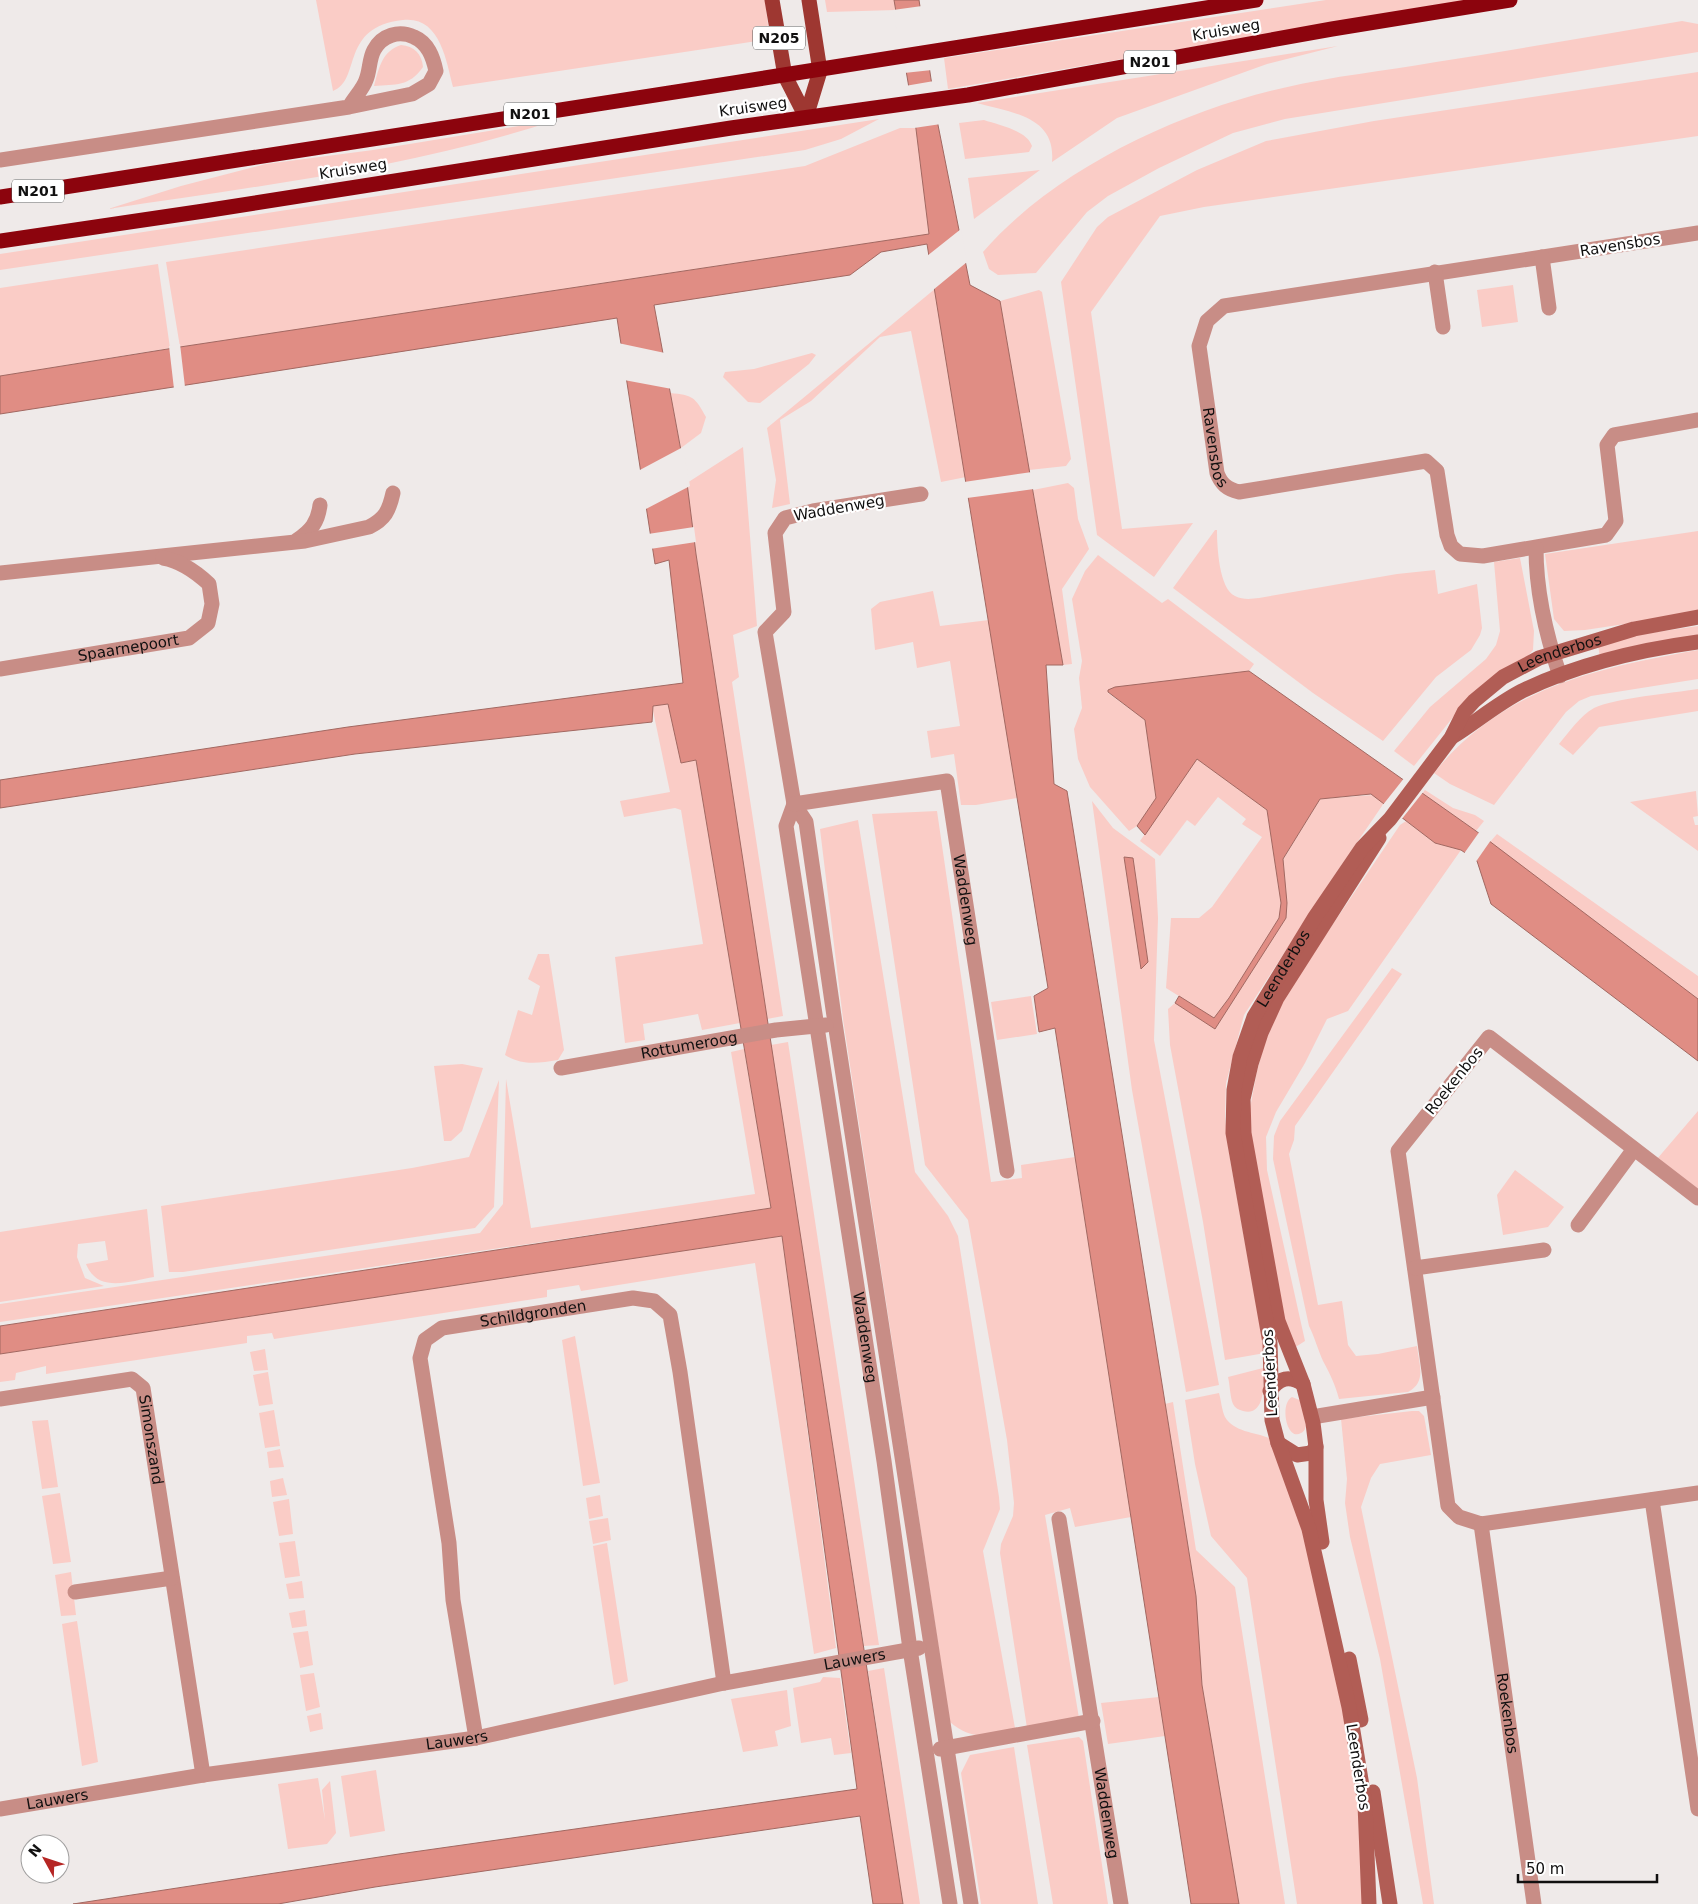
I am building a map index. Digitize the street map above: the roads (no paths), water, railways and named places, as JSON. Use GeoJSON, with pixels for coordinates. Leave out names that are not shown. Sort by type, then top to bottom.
{"type":"FeatureCollection","features":[{"type":"Feature","properties":{"kind":"highway","name":"Kruisweg"},"geometry":{"type":"LineString","coordinates":[[0,197],[239,158],[895,60],[1256,0]]}},
{"type":"Feature","properties":{"kind":"highway","name":"Kruisweg"},"geometry":{"type":"LineString","coordinates":[[0,241],[806,117],[968,95],[1332,29],[1510,0]]}},
{"type":"Feature","properties":{"kind":"main road","name":"N205"},"geometry":{"type":"LineString","coordinates":[[772,0],[784,76],[806,117]]}},
{"type":"Feature","properties":{"kind":"main road","name":"N205"},"geometry":{"type":"LineString","coordinates":[[806,117],[820,71],[809,0]]}},
{"type":"Feature","properties":{"kind":"main road","name":"Leenderbos"},"geometry":{"type":"LineString","coordinates":[[1369,1904],[1365,1804],[1348,1707],[1310,1529],[1278,1443],[1272,1420],[1270,1343],[1233,1133],[1234,1090],[1240,1057],[1254,1018],[1271,986],[1362,848],[1390,819],[1451,738],[1464,712],[1487,688],[1517,668],[1553,654],[1634,629],[1698,617]]}},
{"type":"Feature","properties":{"kind":"main road","name":"Leenderbos"},"geometry":{"type":"LineString","coordinates":[[1451,738],[1510,698],[1560,676],[1642,652],[1698,642]]}},
{"type":"Feature","properties":{"kind":"main road","name":"Leenderbos"},"geometry":{"type":"LineString","coordinates":[[1390,819],[1370,855],[1277,998],[1261,1033],[1250,1064],[1244,1100],[1244,1134],[1278,1321],[1303,1384],[1312,1417],[1316,1447],[1319,1529],[1358,1698],[1390,1904]]}},
{"type":"Feature","properties":{"kind":"main road"},"geometry":{"type":"LineString","coordinates":[[1270,1391],[1276,1383],[1285,1378],[1295,1379],[1303,1384]]}},
{"type":"Feature","properties":{"kind":"main road"},"geometry":{"type":"LineString","coordinates":[[1278,1443],[1297,1455],[1311,1453],[1316,1447]]}},
{"type":"Feature","properties":{"kind":"street"},"geometry":{"type":"LineString","coordinates":[[0,160],[349,107],[412,94],[429,84],[436,71],[428,47],[418,38],[406,33],[395,34],[382,39],[373,50],[366,81],[349,107]]}},
{"type":"Feature","properties":{"kind":"street","name":"Ravensbos"},"geometry":{"type":"LineString","coordinates":[[1698,233],[1224,306],[1207,321],[1199,346],[1217,474],[1220,482],[1230,490],[1239,492],[1426,461],[1437,471],[1447,535],[1451,546],[1460,554],[1484,556],[1606,535],[1616,521],[1607,445],[1614,435],[1698,420]]}},
{"type":"Feature","properties":{"kind":"street"},"geometry":{"type":"LineString","coordinates":[[1542,257],[1549,308]]}},
{"type":"Feature","properties":{"kind":"street"},"geometry":{"type":"LineString","coordinates":[[1435,272],[1443,327]]}},
{"type":"Feature","properties":{"kind":"street","name":"Spaarnepoort"},"geometry":{"type":"LineString","coordinates":[[0,573],[297,540],[369,527],[389,512],[393,493]]}},
{"type":"Feature","properties":{"kind":"street","name":"Waddenweg"},"geometry":{"type":"LineString","coordinates":[[921,494],[813,511],[785,518],[775,533],[784,612],[765,632],[794,804],[806,822],[834,1023],[971,1904]]}},
{"type":"Feature","properties":{"kind":"street"},"geometry":{"type":"LineString","coordinates":[[297,540],[307,534],[315,524],[320,505]]}},
{"type":"Feature","properties":{"kind":"street"},"geometry":{"type":"LineString","coordinates":[[1536,548],[1536,568],[1548,638],[1560,676]]}},
{"type":"Feature","properties":{"kind":"street","name":"Spaarnepoort"},"geometry":{"type":"LineString","coordinates":[[0,670],[189,638],[208,623],[212,604],[209,584],[195,572],[172,560],[151,557]]}},
{"type":"Feature","properties":{"kind":"street","name":"Waddenweg"},"geometry":{"type":"LineString","coordinates":[[794,804],[948,781],[1007,1171]]}},
{"type":"Feature","properties":{"kind":"street","name":"Waddenweg"},"geometry":{"type":"LineString","coordinates":[[794,804],[786,826],[884,1460],[910,1649],[950,1904]]}},
{"type":"Feature","properties":{"kind":"street"},"geometry":{"type":"LineString","coordinates":[[816,1026],[834,1023]]}},
{"type":"Feature","properties":{"kind":"street","name":"Rottumeroog"},"geometry":{"type":"LineString","coordinates":[[561,1068],[776,1030],[816,1026]]}},
{"type":"Feature","properties":{"kind":"street","name":"Roekenbos"},"geometry":{"type":"LineString","coordinates":[[1698,1198],[1489,1037],[1398,1151],[1448,1506],[1459,1517],[1481,1524],[1698,1493]]}},
{"type":"Feature","properties":{"kind":"street"},"geometry":{"type":"LineString","coordinates":[[1578,1225],[1634,1149]]}},
{"type":"Feature","properties":{"kind":"street"},"geometry":{"type":"LineString","coordinates":[[1415,1268],[1544,1250]]}},
{"type":"Feature","properties":{"kind":"street","name":"Schildgronden"},"geometry":{"type":"LineString","coordinates":[[476,1738],[453,1600],[449,1543],[440,1477],[420,1358],[425,1340],[442,1328],[633,1298],[654,1301],[670,1315],[683,1388],[724,1684]]}},
{"type":"Feature","properties":{"kind":"street","name":"Simonszand"},"geometry":{"type":"LineString","coordinates":[[0,1399],[132,1379],[144,1388],[203,1774]]}},
{"type":"Feature","properties":{"kind":"street"},"geometry":{"type":"LineString","coordinates":[[1312,1417],[1433,1397]]}},
{"type":"Feature","properties":{"kind":"street"},"geometry":{"type":"LineString","coordinates":[[1652,1500],[1698,1809]]}},
{"type":"Feature","properties":{"kind":"street","name":"Waddenweg"},"geometry":{"type":"LineString","coordinates":[[1059,1519],[1121,1904]]}},
{"type":"Feature","properties":{"kind":"street","name":"Roekenbos"},"geometry":{"type":"LineString","coordinates":[[1481,1524],[1534,1904]]}},
{"type":"Feature","properties":{"kind":"street"},"geometry":{"type":"LineString","coordinates":[[76,1592],[172,1578]]}},
{"type":"Feature","properties":{"kind":"street"},"geometry":{"type":"LineString","coordinates":[[910,1649],[930,1646]]}},
{"type":"Feature","properties":{"kind":"street","name":"Lauwers"},"geometry":{"type":"LineString","coordinates":[[0,1809],[203,1774],[476,1738],[820,1664],[910,1649]]}},
{"type":"Feature","properties":{"kind":"street"},"geometry":{"type":"LineString","coordinates":[[926,1751],[1093,1721]]}}]}
